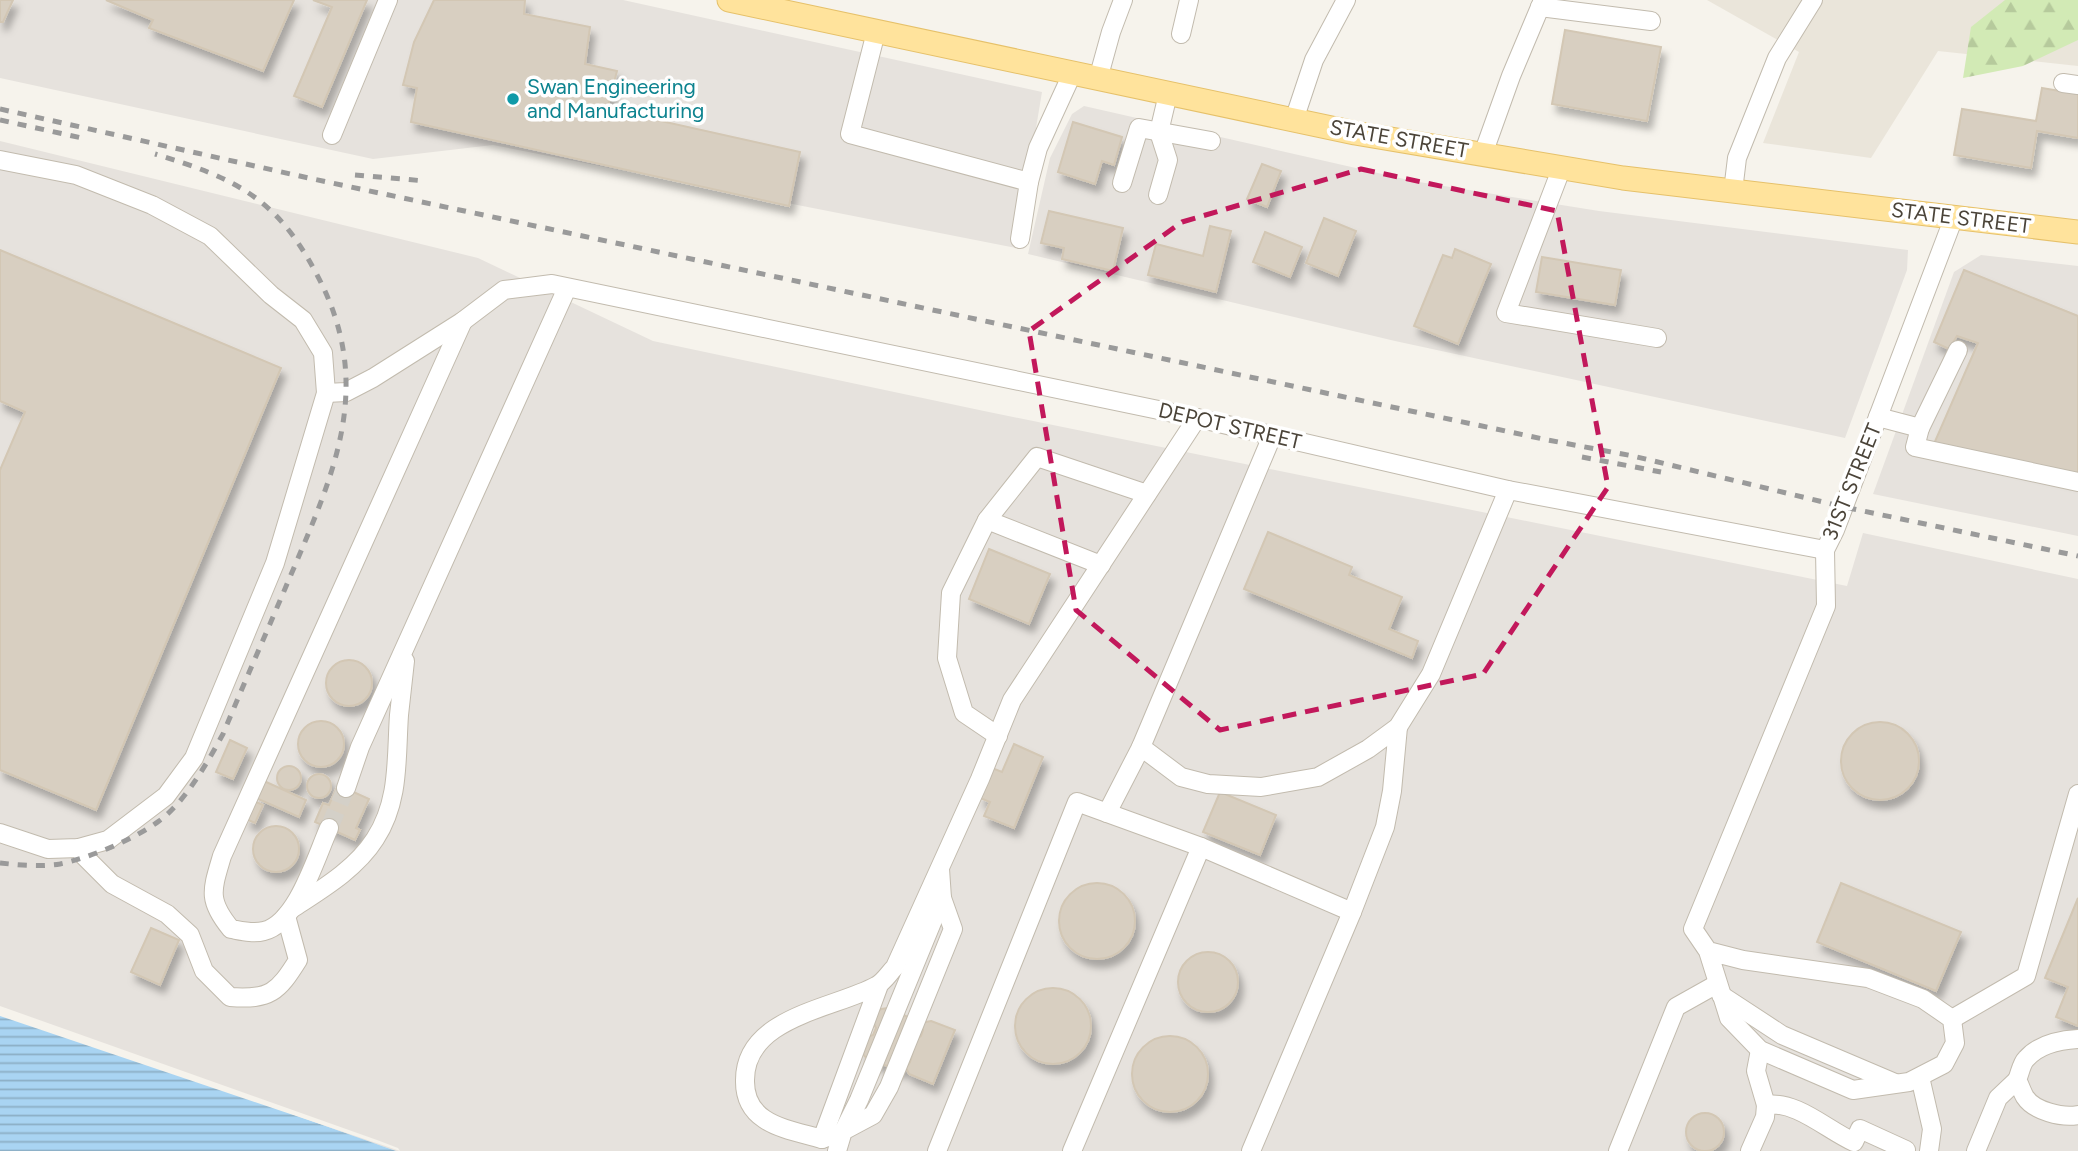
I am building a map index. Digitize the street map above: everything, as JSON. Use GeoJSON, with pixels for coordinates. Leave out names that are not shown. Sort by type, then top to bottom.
{"type":"FeatureCollection","features":[{"type":"Feature","properties":{"kind":"main road","name":"STATE STREET"},"geometry":{"type":"LineString","coordinates":[[740,1],[1294,120],[1483,154],[1623,178],[2078,232]]}},
{"type":"Feature","properties":{"kind":"street"},"geometry":{"type":"LineString","coordinates":[[332,135],[388,0]]}},
{"type":"Feature","properties":{"kind":"street"},"geometry":{"type":"LineString","coordinates":[[1098,79],[1111,32],[1124,0]]}},
{"type":"Feature","properties":{"kind":"street"},"geometry":{"type":"LineString","coordinates":[[1181,34],[1189,0]]}},
{"type":"Feature","properties":{"kind":"street"},"geometry":{"type":"LineString","coordinates":[[1294,120],[1314,60],[1346,0]]}},
{"type":"Feature","properties":{"kind":"street"},"geometry":{"type":"LineString","coordinates":[[1733,191],[1737,158],[1777,58],[1813,0]]}},
{"type":"Feature","properties":{"kind":"street"},"geometry":{"type":"LineString","coordinates":[[1483,154],[1511,76],[1542,4],[1651,21]]}},
{"type":"Feature","properties":{"kind":"street"},"geometry":{"type":"LineString","coordinates":[[876,32],[850,134],[1029,183]]}},
{"type":"Feature","properties":{"kind":"street"},"geometry":{"type":"LineString","coordinates":[[1020,239],[1029,183],[1038,149],[1072,74]]}},
{"type":"Feature","properties":{"kind":"street"},"geometry":{"type":"LineString","coordinates":[[1158,195],[1168,160],[1159,132],[1168,94]]}},
{"type":"Feature","properties":{"kind":"street"},"geometry":{"type":"LineString","coordinates":[[1122,183],[1139,128],[1211,141]]}},
{"type":"Feature","properties":{"kind":"street"},"geometry":{"type":"LineString","coordinates":[[0,160],[76,175],[152,205],[210,236],[271,295],[303,320],[323,353],[326,393],[275,563],[194,758],[166,796],[108,840],[79,848],[48,849],[0,832]]}},
{"type":"Feature","properties":{"kind":"street"},"geometry":{"type":"LineString","coordinates":[[1562,167],[1506,313],[1657,338]]}},
{"type":"Feature","properties":{"kind":"street","name":"31ST STREET"},"geometry":{"type":"LineString","coordinates":[[1708,951],[1693,929],[1826,606],[1825,550],[1835,530],[1954,217]]}},
{"type":"Feature","properties":{"kind":"street","name":"DEPOT STREET"},"geometry":{"type":"LineString","coordinates":[[326,393],[346,392],[373,379],[463,321],[504,290],[552,284],[1197,418],[1508,489],[1825,550]]}},
{"type":"Feature","properties":{"kind":"street"},"geometry":{"type":"LineString","coordinates":[[346,789],[360,747],[567,288]]}},
{"type":"Feature","properties":{"kind":"street"},"geometry":{"type":"LineString","coordinates":[[407,644],[399,715],[398,774],[389,812],[374,841],[341,876],[290,912],[278,925],[264,931],[231,929],[214,902],[215,883],[222,856],[463,321]]}},
{"type":"Feature","properties":{"kind":"street"},"geometry":{"type":"LineString","coordinates":[[1958,350],[1920,428],[1915,447],[2078,482]]}},
{"type":"Feature","properties":{"kind":"street"},"geometry":{"type":"LineString","coordinates":[[1878,417],[1920,428]]}},
{"type":"Feature","properties":{"kind":"street"},"geometry":{"type":"LineString","coordinates":[[822,1139],[879,985],[895,967],[1012,699],[1197,418]]}},
{"type":"Feature","properties":{"kind":"street"},"geometry":{"type":"LineString","coordinates":[[1107,813],[1141,747],[1272,436]]}},
{"type":"Feature","properties":{"kind":"street"},"geometry":{"type":"LineString","coordinates":[[998,736],[964,713],[947,659],[951,593],[987,520],[1037,457],[1147,494]]}},
{"type":"Feature","properties":{"kind":"street"},"geometry":{"type":"LineString","coordinates":[[1141,747],[1181,777],[1208,784],[1261,787],[1318,777],[1368,749],[1398,727],[1431,674],[1508,489]]}},
{"type":"Feature","properties":{"kind":"street"},"geometry":{"type":"LineString","coordinates":[[987,520],[1101,565]]}},
{"type":"Feature","properties":{"kind":"street"},"geometry":{"type":"LineString","coordinates":[[1251,1151],[1385,827],[1392,791],[1398,727]]}},
{"type":"Feature","properties":{"kind":"street"},"geometry":{"type":"LineString","coordinates":[[1952,1019],[2026,976],[2078,794]]}},
{"type":"Feature","properties":{"kind":"street"},"geometry":{"type":"LineString","coordinates":[[937,1151],[1077,802],[1201,847],[1352,912]]}},
{"type":"Feature","properties":{"kind":"street"},"geometry":{"type":"LineString","coordinates":[[79,848],[112,884],[167,914],[190,935],[204,971],[230,997],[254,999],[281,987],[298,960],[290,912],[329,828]]}},
{"type":"Feature","properties":{"kind":"street"},"geometry":{"type":"LineString","coordinates":[[1072,1151],[1201,847]]}},
{"type":"Feature","properties":{"kind":"street"},"geometry":{"type":"LineString","coordinates":[[836,1151],[942,898],[940,867]]}},
{"type":"Feature","properties":{"kind":"street"},"geometry":{"type":"LineString","coordinates":[[1708,951],[1743,960],[1868,978],[1923,999],[1952,1019],[1955,1043],[1944,1065],[1920,1077],[1909,1082],[1853,1090],[1760,1050],[1729,1018],[1708,951]]}},
{"type":"Feature","properties":{"kind":"street"},"geometry":{"type":"LineString","coordinates":[[843,1131],[822,1139],[768,1123],[752,1111],[745,1091],[745,1073],[750,1056],[763,1037],[774,1028],[879,985]]}},
{"type":"Feature","properties":{"kind":"street"},"geometry":{"type":"LineString","coordinates":[[1719,990],[1782,1035],[1897,1084]]}},
{"type":"Feature","properties":{"kind":"street"},"geometry":{"type":"LineString","coordinates":[[1618,1151],[1676,1007],[1719,990]]}},
{"type":"Feature","properties":{"kind":"street"},"geometry":{"type":"LineString","coordinates":[[1976,1151],[1998,1098],[2017,1080],[2024,1060],[2038,1050],[2065,1040],[2078,1039]]}},
{"type":"Feature","properties":{"kind":"street"},"geometry":{"type":"LineString","coordinates":[[1751,1151],[1765,1117],[1766,1105],[1756,1071],[1760,1050]]}},
{"type":"Feature","properties":{"kind":"street"},"geometry":{"type":"LineString","coordinates":[[1920,1077],[1932,1129],[1929,1151]]}},
{"type":"Feature","properties":{"kind":"street"},"geometry":{"type":"LineString","coordinates":[[2017,1080],[2026,1099],[2057,1116],[2072,1117],[2078,1133]]}},
{"type":"Feature","properties":{"kind":"street"},"geometry":{"type":"LineString","coordinates":[[1766,1105],[1778,1103],[1821,1121],[1833,1132],[1854,1142],[1860,1129],[1906,1150]]}},
{"type":"Feature","properties":{"kind":"highlighted area"},"geometry":{"type":"Polygon","coordinates":[[[1361,169],[1557,211],[1608,487],[1483,674],[1220,730],[1076,610],[1029,331],[1182,222],[1361,169]]]}},
{"type":"Feature","properties":{"kind":"shaded area"},"geometry":{"type":"Polygon","coordinates":[[[0,0],[623,0],[1042,92],[1016,248],[493,145],[373,159],[0,78],[0,0]]]}},
{"type":"Feature","properties":{"kind":"shaded area"},"geometry":{"type":"Polygon","coordinates":[[[1707,0],[2078,0],[2078,66],[1938,51],[1871,158],[1763,143],[1799,52],[1707,0]]]}},
{"type":"Feature","properties":{"kind":"shaded area"},"geometry":{"type":"Polygon","coordinates":[[[1084,106],[1413,181],[1599,211],[1908,250],[1907,270],[1845,438],[1395,341],[1028,254],[1050,158],[1072,114],[1084,106]]]}},
{"type":"Feature","properties":{"kind":"shaded area"},"geometry":{"type":"Polygon","coordinates":[[[0,141],[478,258],[653,341],[984,411],[1847,586],[1863,533],[2078,579],[2078,1151],[396,1151],[0,1010],[0,141]]]}},
{"type":"Feature","properties":{"kind":"shaded area"},"geometry":{"type":"Polygon","coordinates":[[[1981,255],[2078,266],[2078,536],[1873,494],[1954,272],[1981,255]]]}},
{"type":"Feature","properties":{"kind":"green space"},"geometry":{"type":"Polygon","coordinates":[[[2005,0],[2078,0],[2078,40],[2023,66],[1963,78],[1971,27],[2005,0]]]}},
{"type":"Feature","properties":{"kind":"water"},"geometry":{"type":"Polygon","coordinates":[[[0,1010],[396,1151],[0,1151],[0,1010]]]}},
{"type":"Feature","properties":{"kind":"pier"},"geometry":{"type":"Polygon","coordinates":[[[0,1006],[377,1140],[400,1151],[0,1016],[0,1006]]]}},
{"type":"Feature","properties":{"kind":"building"},"geometry":{"type":"Polygon","coordinates":[[[0,0],[13,0],[3,22],[0,22],[0,0]]]}},
{"type":"Feature","properties":{"kind":"building"},"geometry":{"type":"Polygon","coordinates":[[[106,0],[294,0],[263,71],[149,28],[153,20],[106,0]]]}},
{"type":"Feature","properties":{"kind":"building"},"geometry":{"type":"Polygon","coordinates":[[[313,0],[367,0],[322,107],[294,96],[332,7],[313,0]]]}},
{"type":"Feature","properties":{"kind":"building","name":"Swan Engineering and Manufacturing"},"geometry":{"type":"Polygon","coordinates":[[[434,0],[525,0],[524,14],[590,27],[585,64],[617,71],[607,109],[800,152],[789,206],[411,122],[417,88],[403,85],[414,42],[434,0]]]}},
{"type":"Feature","properties":{"kind":"building"},"geometry":{"type":"Polygon","coordinates":[[[1565,30],[1661,47],[1647,121],[1552,104],[1565,30]]]}},
{"type":"Feature","properties":{"kind":"building"},"geometry":{"type":"Polygon","coordinates":[[[2042,88],[2078,94],[2078,138],[2037,131],[2031,168],[1954,155],[1962,109],[2036,121],[2042,88]]]}},
{"type":"Feature","properties":{"kind":"building"},"geometry":{"type":"Polygon","coordinates":[[[1073,122],[1122,137],[1114,165],[1102,161],[1095,184],[1058,172],[1073,122]]]}},
{"type":"Feature","properties":{"kind":"building"},"geometry":{"type":"Polygon","coordinates":[[[1262,164],[1281,171],[1267,207],[1247,199],[1262,164]]]}},
{"type":"Feature","properties":{"kind":"building"},"geometry":{"type":"Polygon","coordinates":[[[1049,211],[1123,228],[1113,271],[1062,259],[1064,248],[1041,243],[1049,211]]]}},
{"type":"Feature","properties":{"kind":"building"},"geometry":{"type":"Polygon","coordinates":[[[1324,218],[1356,231],[1338,276],[1306,263],[1324,218]]]}},
{"type":"Feature","properties":{"kind":"building"},"geometry":{"type":"Polygon","coordinates":[[[1210,226],[1231,231],[1216,292],[1148,275],[1156,244],[1203,256],[1210,226]]]}},
{"type":"Feature","properties":{"kind":"building"},"geometry":{"type":"Polygon","coordinates":[[[1265,232],[1302,247],[1290,277],[1253,262],[1265,232]]]}},
{"type":"Feature","properties":{"kind":"building"},"geometry":{"type":"Polygon","coordinates":[[[1455,249],[1491,264],[1458,344],[1414,326],[1443,255],[1452,258],[1455,249]]]}},
{"type":"Feature","properties":{"kind":"building"},"geometry":{"type":"Polygon","coordinates":[[[0,250],[281,368],[96,810],[0,770],[0,470],[25,412],[0,401],[0,250]]]}},
{"type":"Feature","properties":{"kind":"building"},"geometry":{"type":"Polygon","coordinates":[[[1542,257],[1621,270],[1615,305],[1536,292],[1542,257]]]}},
{"type":"Feature","properties":{"kind":"building"},"geometry":{"type":"Polygon","coordinates":[[[1964,270],[2078,316],[2078,478],[1933,446],[1978,343],[1957,336],[1949,349],[1934,342],[1964,270]]]}},
{"type":"Feature","properties":{"kind":"building"},"geometry":{"type":"Polygon","coordinates":[[[1268,532],[1352,567],[1349,575],[1402,597],[1389,629],[1418,641],[1412,658],[1244,589],[1268,532]]]}},
{"type":"Feature","properties":{"kind":"building"},"geometry":{"type":"Polygon","coordinates":[[[989,549],[1050,574],[1029,624],[969,599],[989,549]]]}},
{"type":"Feature","properties":{"kind":"building"},"geometry":{"type":"Polygon","coordinates":[[[349,660],[365,667],[372,683],[365,699],[349,706],[333,699],[326,683],[333,667],[349,660]]]}},
{"type":"Feature","properties":{"kind":"building"},"geometry":{"type":"Polygon","coordinates":[[[321,721],[337,728],[344,744],[337,760],[321,767],[305,760],[298,744],[305,728],[321,721]]]}},
{"type":"Feature","properties":{"kind":"building"},"geometry":{"type":"Polygon","coordinates":[[[1880,722],[1895,725],[1908,733],[1916,746],[1919,761],[1916,776],[1908,789],[1895,797],[1880,800],[1865,797],[1852,789],[1844,776],[1841,761],[1844,746],[1852,733],[1865,725],[1880,722]]]}},
{"type":"Feature","properties":{"kind":"building"},"geometry":{"type":"Polygon","coordinates":[[[230,740],[247,748],[233,779],[216,772],[230,740]]]}},
{"type":"Feature","properties":{"kind":"building"},"geometry":{"type":"Polygon","coordinates":[[[1014,744],[1043,757],[1014,828],[984,816],[990,802],[980,798],[992,768],[1002,772],[1014,744]]]}},
{"type":"Feature","properties":{"kind":"building"},"geometry":{"type":"Polygon","coordinates":[[[289,766],[298,769],[301,778],[298,787],[289,790],[280,787],[277,778],[280,769],[289,766]]]}},
{"type":"Feature","properties":{"kind":"building"},"geometry":{"type":"Polygon","coordinates":[[[319,774],[328,777],[331,786],[328,795],[319,798],[310,795],[307,786],[310,777],[319,774]]]}},
{"type":"Feature","properties":{"kind":"building"},"geometry":{"type":"Polygon","coordinates":[[[264,781],[306,800],[299,817],[256,798],[264,781]]]}},
{"type":"Feature","properties":{"kind":"building"},"geometry":{"type":"Polygon","coordinates":[[[338,785],[369,799],[356,828],[360,830],[355,840],[315,822],[323,803],[329,805],[338,785]]]}},
{"type":"Feature","properties":{"kind":"building"},"geometry":{"type":"Polygon","coordinates":[[[1220,792],[1276,815],[1260,855],[1203,832],[1220,792]]]}},
{"type":"Feature","properties":{"kind":"building"},"geometry":{"type":"Polygon","coordinates":[[[254,801],[263,805],[255,823],[246,819],[254,801]]]}},
{"type":"Feature","properties":{"kind":"building"},"geometry":{"type":"Polygon","coordinates":[[[276,826],[292,833],[299,849],[292,865],[276,872],[260,865],[253,849],[260,833],[276,826]]]}},
{"type":"Feature","properties":{"kind":"building"},"geometry":{"type":"Polygon","coordinates":[[[1097,883],[1111,886],[1124,894],[1132,907],[1135,921],[1132,935],[1124,948],[1111,956],[1097,959],[1083,956],[1070,948],[1062,935],[1059,921],[1062,907],[1070,894],[1083,886],[1097,883]]]}},
{"type":"Feature","properties":{"kind":"building"},"geometry":{"type":"Polygon","coordinates":[[[1841,883],[1961,932],[1936,991],[1817,942],[1841,883]]]}},
{"type":"Feature","properties":{"kind":"building"},"geometry":{"type":"Polygon","coordinates":[[[2078,898],[2078,1026],[2056,1017],[2068,987],[2045,978],[2078,898]]]}},
{"type":"Feature","properties":{"kind":"building"},"geometry":{"type":"Polygon","coordinates":[[[151,928],[179,940],[160,985],[131,972],[151,928]]]}},
{"type":"Feature","properties":{"kind":"building"},"geometry":{"type":"Polygon","coordinates":[[[1208,952],[1225,957],[1233,965],[1238,982],[1233,999],[1225,1007],[1208,1012],[1191,1007],[1183,999],[1178,982],[1183,965],[1191,957],[1208,952]]]}},
{"type":"Feature","properties":{"kind":"building"},"geometry":{"type":"Polygon","coordinates":[[[1053,988],[1067,991],[1080,999],[1088,1012],[1091,1026],[1088,1040],[1080,1053],[1067,1061],[1053,1064],[1039,1061],[1026,1053],[1018,1040],[1015,1026],[1018,1012],[1026,999],[1039,991],[1053,988]]]}},
{"type":"Feature","properties":{"kind":"building"},"geometry":{"type":"Polygon","coordinates":[[[888,1008],[917,1021],[922,1028],[921,1036],[913,1041],[910,1062],[904,1069],[867,1059],[863,1054],[867,1037],[873,1035],[876,1028],[876,1013],[888,1008]]]}},
{"type":"Feature","properties":{"kind":"building"},"geometry":{"type":"Polygon","coordinates":[[[931,1021],[955,1030],[933,1084],[909,1074],[906,1068],[916,1040],[923,1030],[920,1023],[931,1021]]]}},
{"type":"Feature","properties":{"kind":"building"},"geometry":{"type":"Polygon","coordinates":[[[1170,1036],[1184,1039],[1197,1047],[1205,1060],[1208,1074],[1205,1088],[1197,1101],[1184,1109],[1170,1112],[1156,1109],[1143,1101],[1135,1088],[1132,1074],[1135,1060],[1143,1047],[1156,1039],[1170,1036]]]}},
{"type":"Feature","properties":{"kind":"building"},"geometry":{"type":"Polygon","coordinates":[[[1705,1113],[1719,1118],[1724,1132],[1719,1146],[1705,1151],[1691,1146],[1686,1132],[1691,1118],[1705,1113]]]}},
{"type":"Feature","properties":{"kind":"tunnel"},"geometry":{"type":"LineString","coordinates":[[329,828],[346,788]]}},
{"type":"Feature","properties":{"kind":"railway"},"geometry":{"type":"LineString","coordinates":[[0,109],[313,179],[1633,456],[1844,507],[2078,556]]}},
{"type":"Feature","properties":{"kind":"railway"},"geometry":{"type":"LineString","coordinates":[[0,120],[82,138]]}},
{"type":"Feature","properties":{"kind":"railway"},"geometry":{"type":"LineString","coordinates":[[0,863],[53,865],[98,853],[149,828],[169,813],[187,792],[223,734],[282,597],[321,500],[334,463],[342,427],[346,390],[344,352],[334,314],[301,247],[268,208],[250,194],[208,172],[155,154]]}},
{"type":"Feature","properties":{"kind":"railway"},"geometry":{"type":"LineString","coordinates":[[355,175],[425,181]]}},
{"type":"Feature","properties":{"kind":"railway"},"geometry":{"type":"LineString","coordinates":[[1582,457],[1661,472]]}},
{"type":"Feature","properties":{"kind":"place","name":"Swan Engineering and Manufacturing"},"geometry":{"type":"Point","coordinates":[513,99]}}]}
